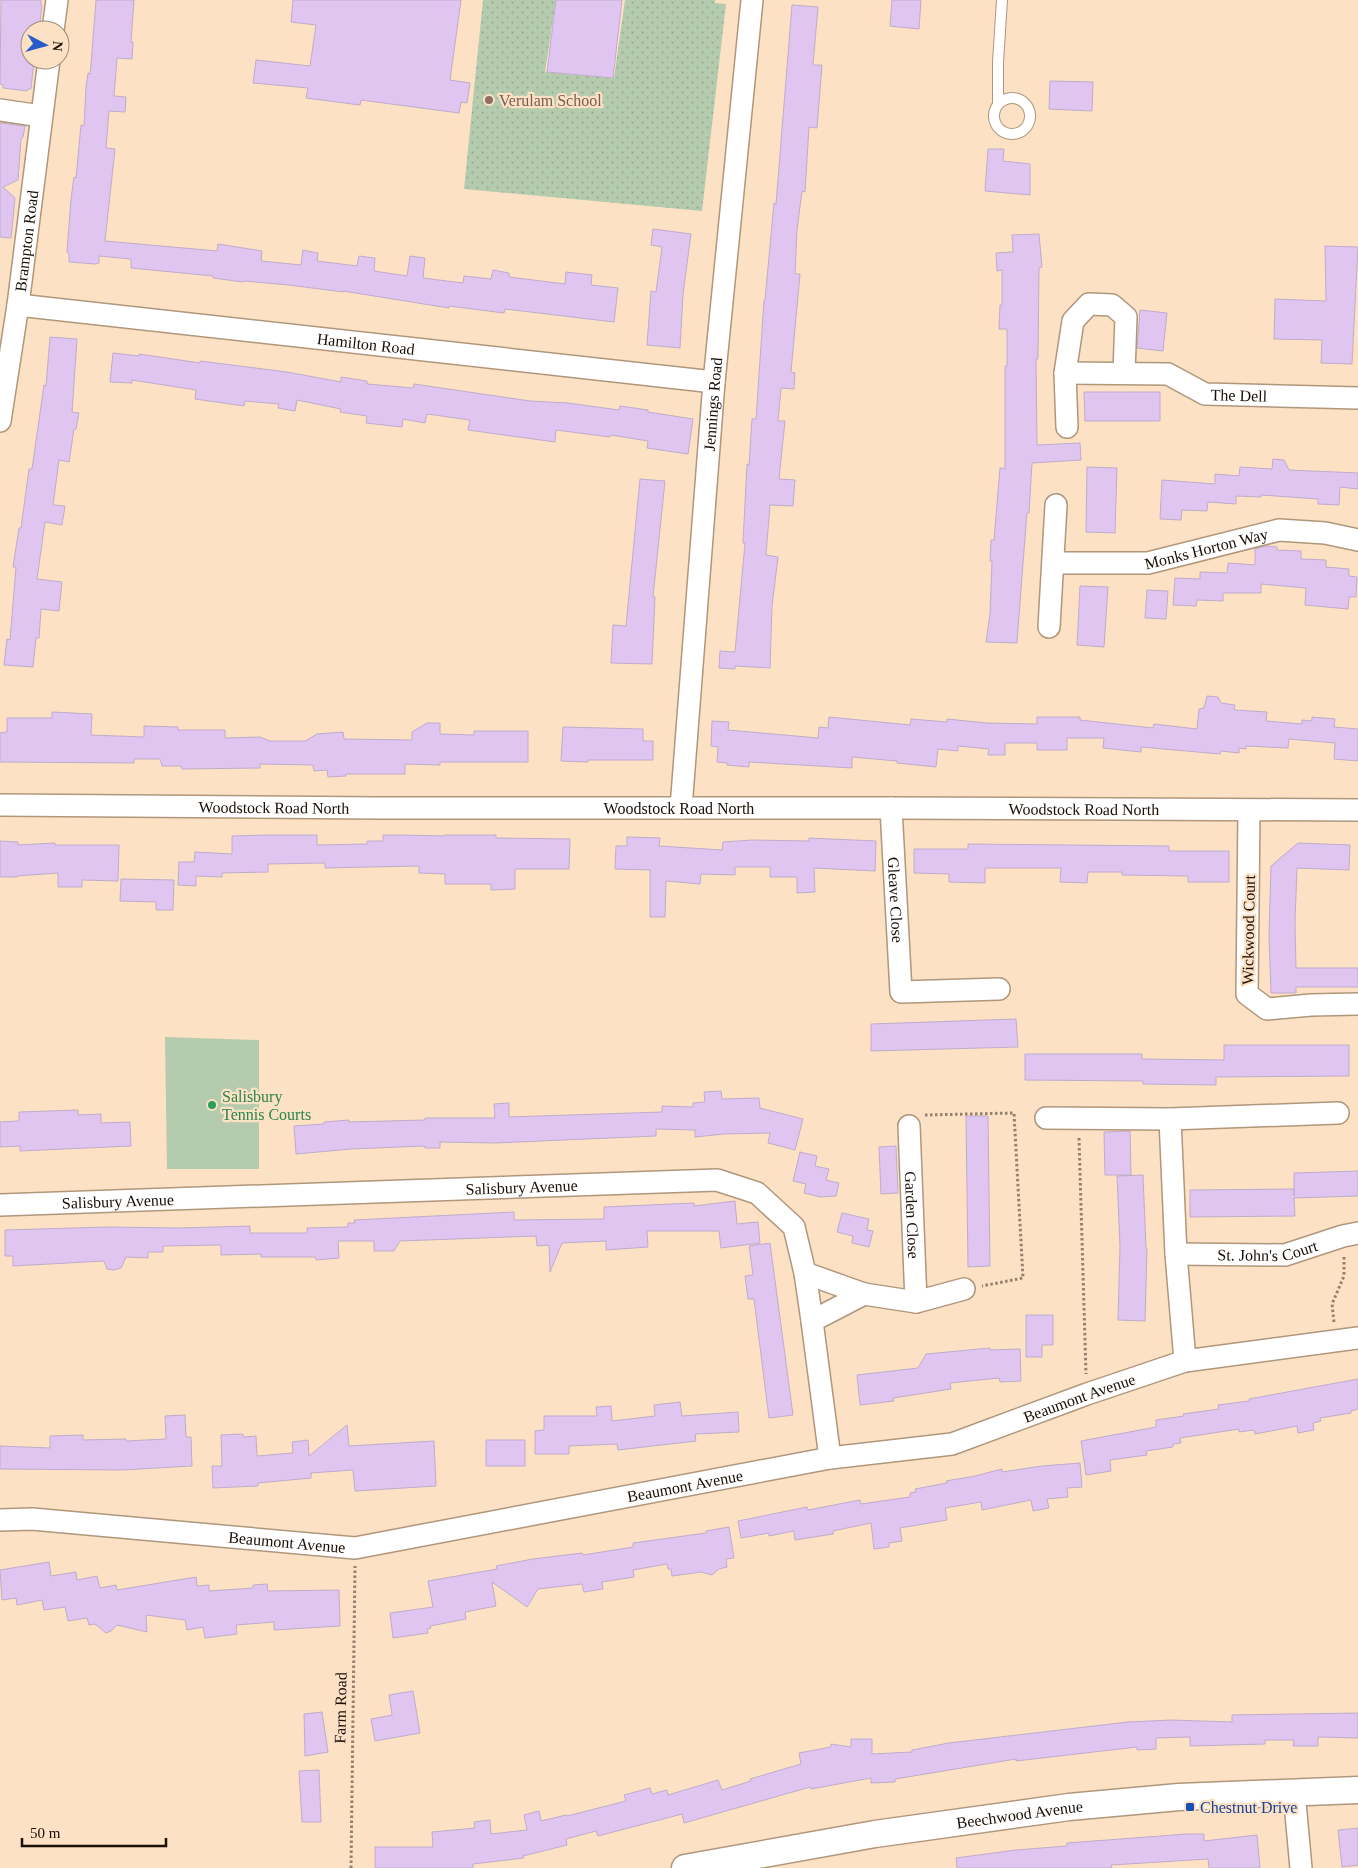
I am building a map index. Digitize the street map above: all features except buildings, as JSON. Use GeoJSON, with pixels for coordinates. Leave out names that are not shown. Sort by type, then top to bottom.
{"type":"FeatureCollection","features":[{"type":"Feature","properties":{"kind":"street"},"geometry":{"type":"LineString","coordinates":[[54,20],[57,0]]}},
{"type":"Feature","properties":{"kind":"street","name":"Jennings Road"},"geometry":{"type":"LineString","coordinates":[[682,808],[714,382],[752,0]]}},
{"type":"Feature","properties":{"kind":"street","name":"Brampton Road"},"geometry":{"type":"LineString","coordinates":[[0,421],[18,305],[48,70]]}},
{"type":"Feature","properties":{"kind":"street"},"geometry":{"type":"LineString","coordinates":[[0,110],[41,116]]}},
{"type":"Feature","properties":{"kind":"street"},"geometry":{"type":"LineString","coordinates":[[1067,428],[1065,373],[1073,321],[1089,304],[1112,305],[1126,317],[1124,373]]}},
{"type":"Feature","properties":{"kind":"street","name":"Hamilton Road"},"geometry":{"type":"LineString","coordinates":[[18,305],[714,382]]}},
{"type":"Feature","properties":{"kind":"street","name":"The Dell"},"geometry":{"type":"LineString","coordinates":[[1065,373],[1168,374],[1205,394],[1358,398]]}},
{"type":"Feature","properties":{"kind":"street"},"geometry":{"type":"LineString","coordinates":[[1049,627],[1056,505]]}},
{"type":"Feature","properties":{"kind":"street","name":"Monks Horton Way"},"geometry":{"type":"LineString","coordinates":[[1054,563],[1148,563],[1279,530],[1325,533],[1358,540]]}},
{"type":"Feature","properties":{"kind":"street","name":"Woodstock Road North"},"geometry":{"type":"LineString","coordinates":[[0,805],[361,808],[1358,810]]}},
{"type":"Feature","properties":{"kind":"street","name":"Gleave Close"},"geometry":{"type":"LineString","coordinates":[[891,808],[892,994],[999,989]]}},
{"type":"Feature","properties":{"kind":"street","name":"Wickwood Court"},"geometry":{"type":"LineString","coordinates":[[1249,810],[1247,994],[1267,1009],[1311,1005],[1358,1004]]}},
{"type":"Feature","properties":{"kind":"street"},"geometry":{"type":"LineString","coordinates":[[1046,1118],[1170,1118],[1338,1113]]}},
{"type":"Feature","properties":{"kind":"street"},"geometry":{"type":"LineString","coordinates":[[1170,1118],[1176,1254],[1185,1361]]}},
{"type":"Feature","properties":{"kind":"street","name":"Garden Close"},"geometry":{"type":"LineString","coordinates":[[909,1126],[916,1302]]}},
{"type":"Feature","properties":{"kind":"street","name":"Salisbury Avenue"},"geometry":{"type":"LineString","coordinates":[[0,1206],[717,1180],[757,1193],[794,1227],[805,1273],[830,1458]]}},
{"type":"Feature","properties":{"kind":"street","name":"St. John's Court"},"geometry":{"type":"LineString","coordinates":[[1176,1254],[1285,1255],[1351,1234]]}},
{"type":"Feature","properties":{"kind":"street"},"geometry":{"type":"LineString","coordinates":[[805,1273],[864,1294],[916,1302],[964,1289]]}},
{"type":"Feature","properties":{"kind":"street"},"geometry":{"type":"LineString","coordinates":[[812,1321],[864,1294]]}},
{"type":"Feature","properties":{"kind":"street","name":"Beaumont Avenue"},"geometry":{"type":"LineString","coordinates":[[0,1520],[32,1519],[355,1548],[830,1458],[952,1444],[1087,1394],[1185,1361],[1358,1338]]}},
{"type":"Feature","properties":{"kind":"street","name":"Beechwood Avenue"},"geometry":{"type":"LineString","coordinates":[[685,1868],[875,1834],[1069,1807],[1179,1797],[1358,1790]]}},
{"type":"Feature","properties":{"kind":"street"},"geometry":{"type":"LineString","coordinates":[[1294,1792],[1301,1868]]}},
{"type":"Feature","properties":{"kind":"lane"},"geometry":{"type":"LineString","coordinates":[[998,103],[998,62],[1002,0]]}},
{"type":"Feature","properties":{"kind":"path"},"geometry":{"type":"LineString","coordinates":[[909,1126],[927,1114],[1014,1112],[1023,1278],[964,1289]]}},
{"type":"Feature","properties":{"kind":"path"},"geometry":{"type":"LineString","coordinates":[[1079,1118],[1087,1394]]}},
{"type":"Feature","properties":{"kind":"path"},"geometry":{"type":"LineString","coordinates":[[1337,1340],[1332,1304],[1344,1276],[1351,1234]]}},
{"type":"Feature","properties":{"kind":"path","name":"Farm Road"},"geometry":{"type":"LineString","coordinates":[[351,1868],[355,1548]]}},
{"type":"Feature","properties":{"kind":"green space"},"geometry":{"type":"Polygon","coordinates":[[[483,0],[556,0],[545,72],[614,78],[625,0],[715,0],[715,3],[726,4],[702,211],[464,189],[483,0]]]}},
{"type":"Feature","properties":{"kind":"green space","name":"Salisbury Tennis Courts"},"geometry":{"type":"Polygon","coordinates":[[[165,1037],[259,1040],[259,1169],[167,1169],[165,1037]]]}},
{"type":"Feature","properties":{"kind":"place","name":"Verulam School"},"geometry":{"type":"Point","coordinates":[489,100]}},
{"type":"Feature","properties":{"kind":"place","name":"Salisbury Tennis Courts"},"geometry":{"type":"Point","coordinates":[212,1105]}},
{"type":"Feature","properties":{"kind":"place","name":"Chestnut Drive"},"geometry":{"type":"Point","coordinates":[1190,1807]}}]}
